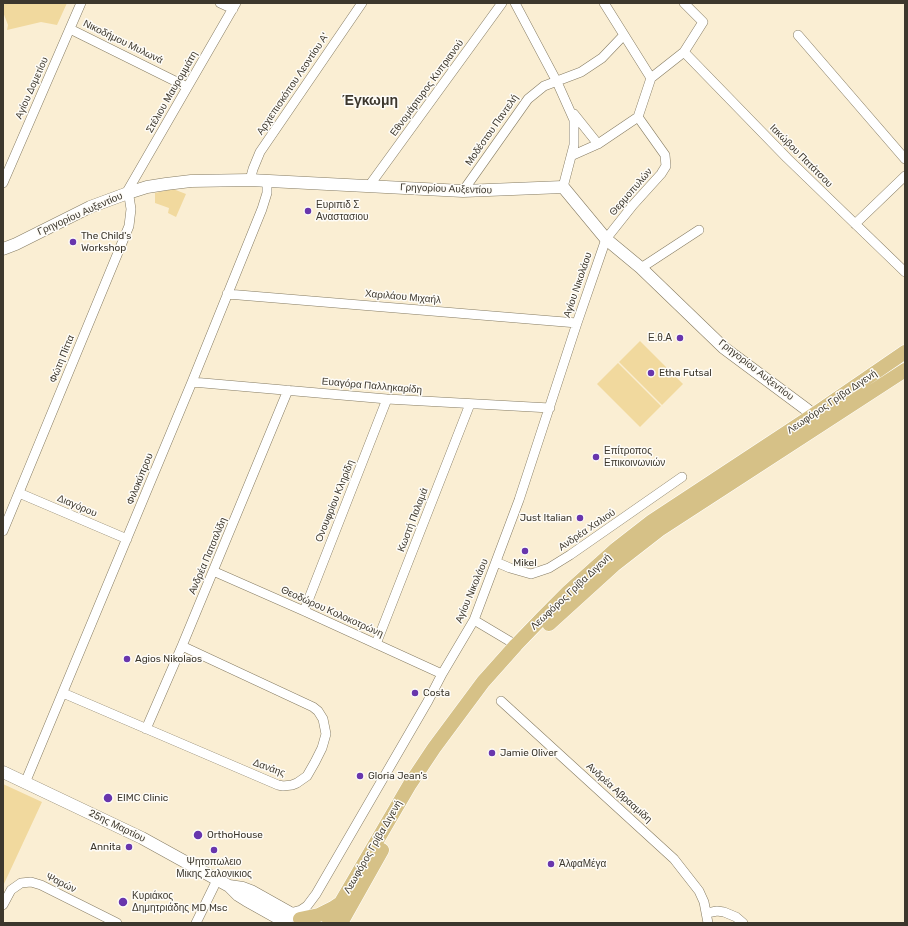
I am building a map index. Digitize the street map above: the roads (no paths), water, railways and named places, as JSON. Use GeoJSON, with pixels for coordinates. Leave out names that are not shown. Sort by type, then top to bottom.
{"type":"FeatureCollection","features":[{"type":"Feature","properties":{"kind":"main road","name":"Λεωφόρος Γρίβα Διγενή"},"geometry":{"type":"LineString","coordinates":[[328,923],[410,784],[434,748],[483,682],[516,645],[568,592],[622,544],[652,522],[905,352]]}},
{"type":"Feature","properties":{"kind":"main road","name":"Λεωφόρος Γρίβα Διγενή"},"geometry":{"type":"LineString","coordinates":[[341,923],[417,789],[489,691],[549,624],[614,565],[659,530],[905,370]]}},
{"type":"Feature","properties":{"kind":"main road"},"geometry":{"type":"LineString","coordinates":[[293,921],[319,915],[340,903]]}},
{"type":"Feature","properties":{"kind":"street","name":"Αγίου Δομετίου"},"geometry":{"type":"LineString","coordinates":[[3,183],[81,3]]}},
{"type":"Feature","properties":{"kind":"street"},"geometry":{"type":"LineString","coordinates":[[220,3],[234,6]]}},
{"type":"Feature","properties":{"kind":"street","name":"Αρχιεπισκόπου Λεοντίου Α'"},"geometry":{"type":"LineString","coordinates":[[250,180],[260,152],[362,3]]}},
{"type":"Feature","properties":{"kind":"street","name":"Εθνομάρτυρος Κυπριανού"},"geometry":{"type":"LineString","coordinates":[[369,186],[502,3]]}},
{"type":"Feature","properties":{"kind":"street"},"geometry":{"type":"LineString","coordinates":[[515,3],[558,82],[571,109],[574,120],[574,145],[563,188]]}},
{"type":"Feature","properties":{"kind":"street"},"geometry":{"type":"LineString","coordinates":[[604,3],[623,36],[651,78]]}},
{"type":"Feature","properties":{"kind":"street"},"geometry":{"type":"LineString","coordinates":[[571,156],[598,144],[638,117],[651,78],[684,52],[703,22],[684,3]]}},
{"type":"Feature","properties":{"kind":"street","name":"Στέλιου Μαυρομμάτη"},"geometry":{"type":"LineString","coordinates":[[128,193],[131,185],[234,6]]}},
{"type":"Feature","properties":{"kind":"street","name":"Νικοδήμου Μυλωνά"},"geometry":{"type":"LineString","coordinates":[[70,29],[100,42],[187,87]]}},
{"type":"Feature","properties":{"kind":"street"},"geometry":{"type":"LineString","coordinates":[[798,35],[905,159]]}},
{"type":"Feature","properties":{"kind":"street","name":"Μοδέστου Παντελή"},"geometry":{"type":"LineString","coordinates":[[463,191],[528,99],[544,86],[582,72],[602,58],[623,36]]}},
{"type":"Feature","properties":{"kind":"street","name":"Ιακώβου Πατάτσου"},"geometry":{"type":"LineString","coordinates":[[684,52],[788,158],[905,272]]}},
{"type":"Feature","properties":{"kind":"street"},"geometry":{"type":"LineString","coordinates":[[571,109],[598,144]]}},
{"type":"Feature","properties":{"kind":"street","name":"Θερμοπυλών"},"geometry":{"type":"LineString","coordinates":[[606,239],[633,205],[661,174],[666,166],[665,155],[638,117]]}},
{"type":"Feature","properties":{"kind":"street"},"geometry":{"type":"LineString","coordinates":[[855,224],[905,176]]}},
{"type":"Feature","properties":{"kind":"street","name":"Γρηγορίου Αυξεντίου"},"geometry":{"type":"LineString","coordinates":[[3,249],[90,208],[128,193],[147,187],[191,181],[250,180],[463,191],[563,188],[606,239],[641,268],[724,348],[813,415]]}},
{"type":"Feature","properties":{"kind":"street","name":"Φιλοκύπρου"},"geometry":{"type":"LineString","coordinates":[[25,783],[228,294],[265,201],[267,182]]}},
{"type":"Feature","properties":{"kind":"street","name":"Φώτη Πίττα"},"geometry":{"type":"LineString","coordinates":[[3,531],[130,226],[131,208],[128,193]]}},
{"type":"Feature","properties":{"kind":"street"},"geometry":{"type":"LineString","coordinates":[[641,268],[699,230]]}},
{"type":"Feature","properties":{"kind":"street","name":"Αγίου Νικολάου"},"geometry":{"type":"LineString","coordinates":[[293,921],[316,894],[474,620],[520,500],[577,323],[606,239]]}},
{"type":"Feature","properties":{"kind":"street","name":"Χαριλάου Μιχαήλ"},"geometry":{"type":"LineString","coordinates":[[228,294],[577,323]]}},
{"type":"Feature","properties":{"kind":"street","name":"Ευαγόρα Παλληκαρίδη"},"geometry":{"type":"LineString","coordinates":[[192,382],[387,399],[550,408]]}},
{"type":"Feature","properties":{"kind":"street","name":"Ανδρέα Πατσαλίδη"},"geometry":{"type":"LineString","coordinates":[[146,730],[288,390]]}},
{"type":"Feature","properties":{"kind":"street","name":"Ονουφρίου Κληρίδη"},"geometry":{"type":"LineString","coordinates":[[304,611],[387,399]]}},
{"type":"Feature","properties":{"kind":"street","name":"Κωστή Παλαμά"},"geometry":{"type":"LineString","coordinates":[[376,644],[470,404]]}},
{"type":"Feature","properties":{"kind":"street","name":"Ανδρέα Χαλιού"},"geometry":{"type":"LineString","coordinates":[[496,562],[531,574],[549,568],[682,477]]}},
{"type":"Feature","properties":{"kind":"street","name":"Διαγόρου"},"geometry":{"type":"LineString","coordinates":[[19,493],[127,539]]}},
{"type":"Feature","properties":{"kind":"street","name":"Θεοδώρου Κολοκοτρώνη"},"geometry":{"type":"LineString","coordinates":[[213,571],[442,674]]}},
{"type":"Feature","properties":{"kind":"street"},"geometry":{"type":"LineString","coordinates":[[474,620],[516,645]]}},
{"type":"Feature","properties":{"kind":"street","name":"Δανάης"},"geometry":{"type":"LineString","coordinates":[[63,694],[283,786],[297,784],[307,776],[322,748],[326,734],[321,714],[315,709],[182,646]]}},
{"type":"Feature","properties":{"kind":"street","name":"Ανδρέα Αβρααμίδη"},"geometry":{"type":"LineString","coordinates":[[501,702],[674,859],[700,891],[707,913],[708,923]]}},
{"type":"Feature","properties":{"kind":"street","name":"25ης Μαρτίου"},"geometry":{"type":"LineString","coordinates":[[3,772],[135,835],[229,886],[246,900],[293,921]]}},
{"type":"Feature","properties":{"kind":"street"},"geometry":{"type":"LineString","coordinates":[[196,923],[217,880]]}},
{"type":"Feature","properties":{"kind":"street","name":"Ψαρών"},"geometry":{"type":"LineString","coordinates":[[3,905],[12,890],[21,883],[31,882],[41,885],[99,919],[117,923]]}},
{"type":"Feature","properties":{"kind":"street"},"geometry":{"type":"LineString","coordinates":[[707,913],[717,911],[724,912],[736,917],[743,923]]}},
{"type":"Feature","properties":{"kind":"place","name":"Ευριπιδ Σ Αναστασιου"},"geometry":{"type":"Point","coordinates":[308,211]}},
{"type":"Feature","properties":{"kind":"place","name":"The Child's Workshop"},"geometry":{"type":"Point","coordinates":[73,242]}},
{"type":"Feature","properties":{"kind":"place","name":"Ε.θ.Α"},"geometry":{"type":"Point","coordinates":[680,338]}},
{"type":"Feature","properties":{"kind":"place","name":"Etha Futsal"},"geometry":{"type":"Point","coordinates":[651,373]}},
{"type":"Feature","properties":{"kind":"place","name":"Επίτροπος Επικοινωνιών"},"geometry":{"type":"Point","coordinates":[596,457]}},
{"type":"Feature","properties":{"kind":"place","name":"Just Italian"},"geometry":{"type":"Point","coordinates":[580,518]}},
{"type":"Feature","properties":{"kind":"place","name":"Mikel"},"geometry":{"type":"Point","coordinates":[525,551]}},
{"type":"Feature","properties":{"kind":"place","name":"Agios Nikolaos"},"geometry":{"type":"Point","coordinates":[127,659]}},
{"type":"Feature","properties":{"kind":"place","name":"Costa"},"geometry":{"type":"Point","coordinates":[415,693]}},
{"type":"Feature","properties":{"kind":"place","name":"Jamie Oliver"},"geometry":{"type":"Point","coordinates":[492,753]}},
{"type":"Feature","properties":{"kind":"place","name":"Gloria Jean's"},"geometry":{"type":"Point","coordinates":[360,776]}},
{"type":"Feature","properties":{"kind":"place","name":"EIMC Clinic"},"geometry":{"type":"Point","coordinates":[108,798]}},
{"type":"Feature","properties":{"kind":"place","name":"OrthoHouse"},"geometry":{"type":"Point","coordinates":[198,835]}},
{"type":"Feature","properties":{"kind":"place","name":"Annita"},"geometry":{"type":"Point","coordinates":[129,847]}},
{"type":"Feature","properties":{"kind":"place","name":"Ψητοπωλειο Μικης Σαλονικιος"},"geometry":{"type":"Point","coordinates":[214,850]}},
{"type":"Feature","properties":{"kind":"place","name":"ΆλφαΜέγα"},"geometry":{"type":"Point","coordinates":[551,864]}},
{"type":"Feature","properties":{"kind":"place","name":"Κυριάκος Δημητριάδης MD Msc"},"geometry":{"type":"Point","coordinates":[123,902]}},
{"type":"Feature","properties":{"kind":"district","name":"Έγκωμη"},"geometry":{"type":"Point","coordinates":[370,101]}}]}
